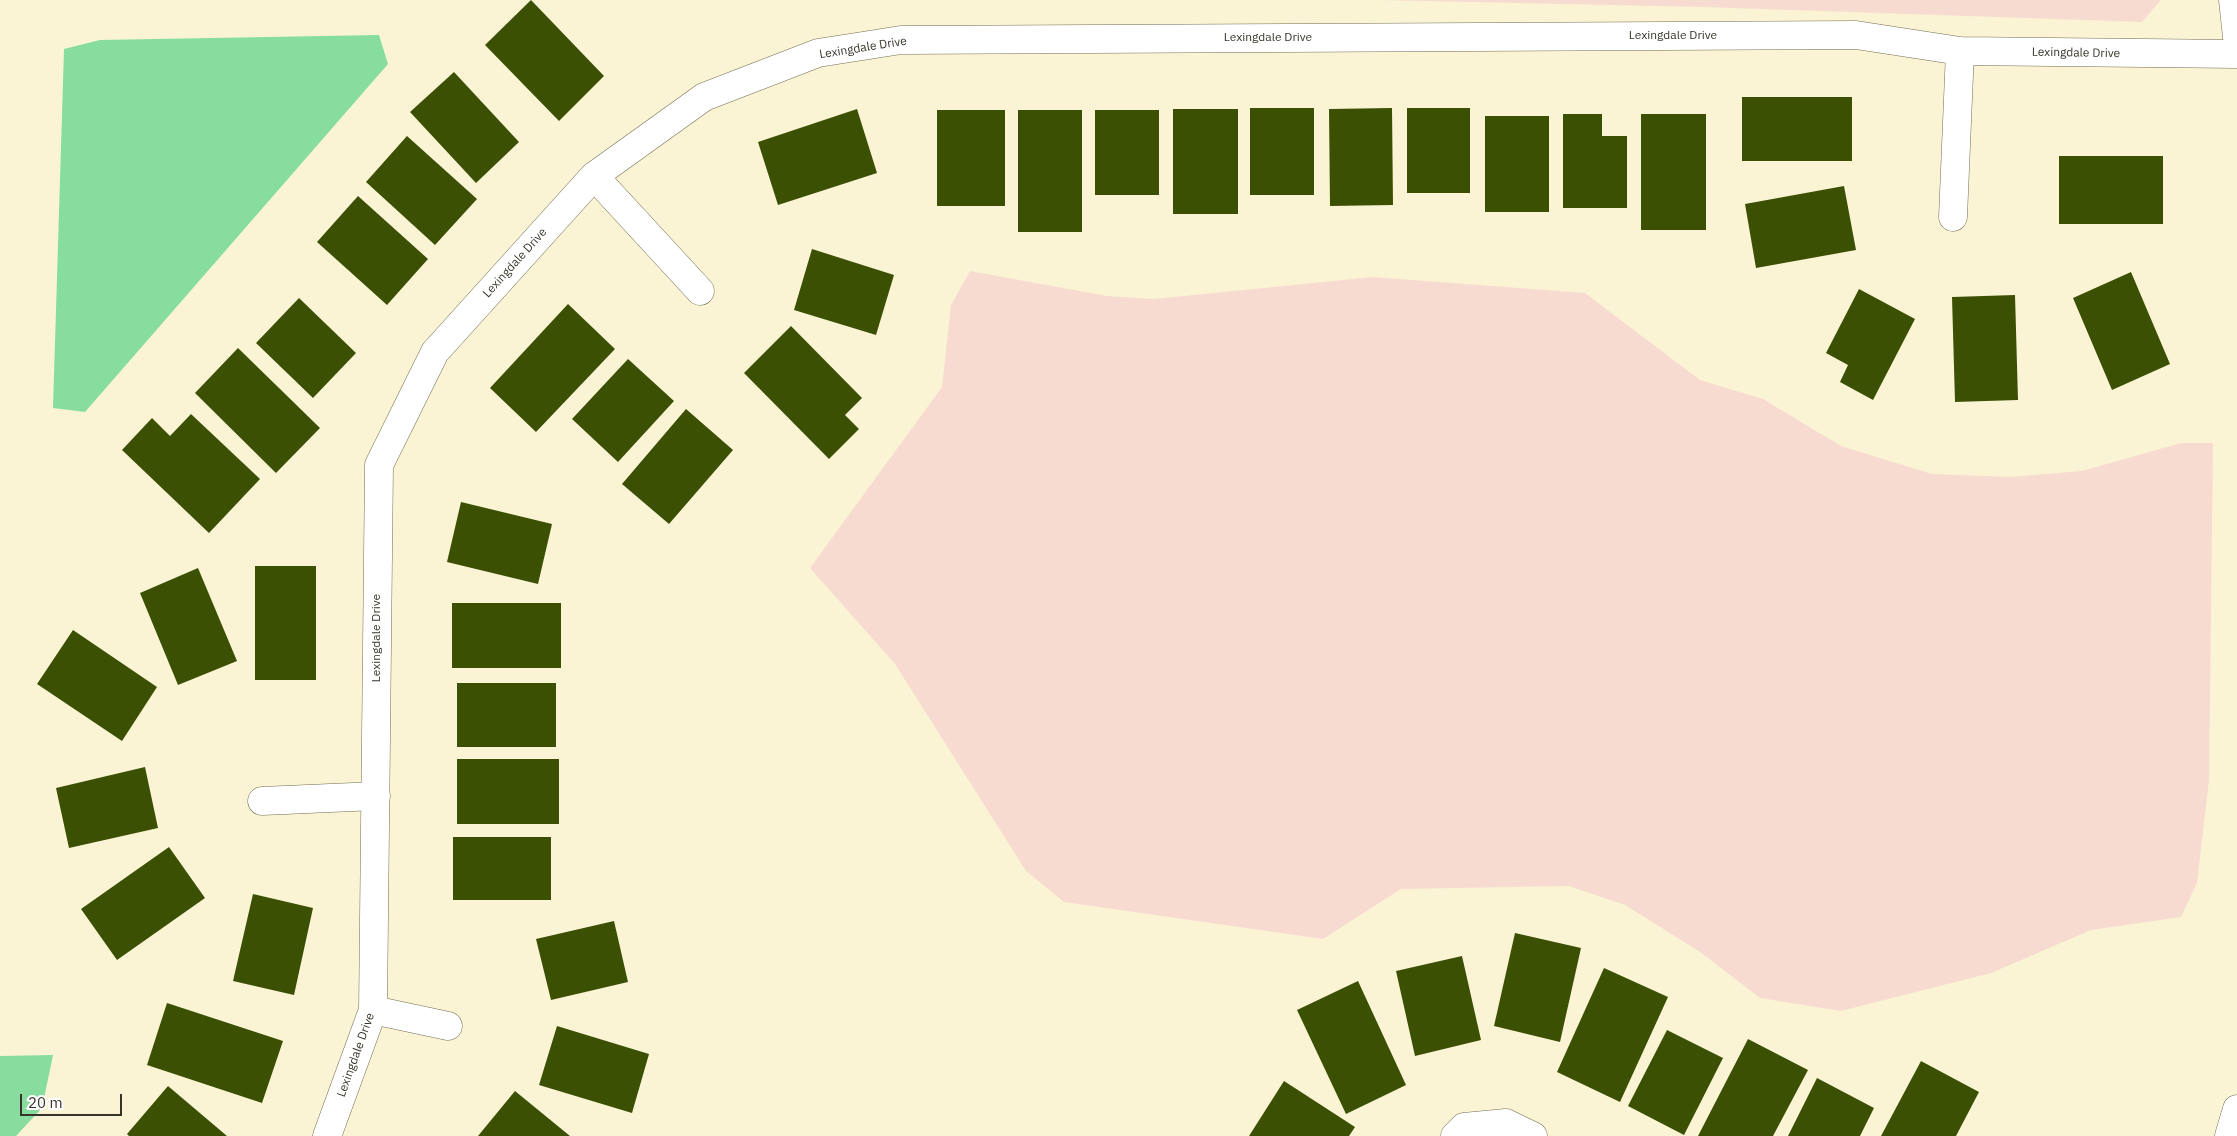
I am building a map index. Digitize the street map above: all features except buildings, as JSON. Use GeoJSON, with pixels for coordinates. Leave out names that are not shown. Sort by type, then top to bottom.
{"type":"FeatureCollection","features":[{"type":"Feature","properties":{"kind":"street"},"geometry":{"type":"LineString","coordinates":[[2233,0],[2237,37]]}},
{"type":"Feature","properties":{"kind":"street","name":"Lexingdale Drive"},"geometry":{"type":"LineString","coordinates":[[327,1136],[373,1010],[379,465],[435,352],[594,176],[704,96],[818,53],[901,40],[1856,35],[1960,51],[2237,54]]}},
{"type":"Feature","properties":{"kind":"street"},"geometry":{"type":"LineString","coordinates":[[1953,217],[1960,51]]}},
{"type":"Feature","properties":{"kind":"street"},"geometry":{"type":"LineString","coordinates":[[594,176],[700,291]]}},
{"type":"Feature","properties":{"kind":"street"},"geometry":{"type":"LineString","coordinates":[[262,801],[376,796]]}},
{"type":"Feature","properties":{"kind":"street"},"geometry":{"type":"LineString","coordinates":[[373,1010],[448,1026]]}},
{"type":"Feature","properties":{"kind":"street"},"geometry":{"type":"LineString","coordinates":[[2229,1136],[2237,1109]]}},
{"type":"Feature","properties":{"kind":"street"},"geometry":{"type":"LineString","coordinates":[[1455,1136],[1464,1127],[1506,1123],[1533,1136]]}},
{"type":"Feature","properties":{"kind":"shaded area"},"geometry":{"type":"Polygon","coordinates":[[[1379,0],[2161,0],[2142,22],[1703,7],[1379,0]]]}},
{"type":"Feature","properties":{"kind":"shaded area"},"geometry":{"type":"Polygon","coordinates":[[[379,35],[388,64],[85,412],[53,408],[64,49],[100,40],[379,35]]]}},
{"type":"Feature","properties":{"kind":"shaded area"},"geometry":{"type":"Polygon","coordinates":[[[970,271],[1107,296],[1154,299],[1373,277],[1585,293],[1700,380],[1763,399],[1841,446],[1932,474],[2010,477],[2082,471],[2181,443],[2213,443],[2209,780],[2197,883],[2181,917],[2091,930],[1991,973],[1841,1011],[1760,998],[1700,952],[1625,905],[1569,886],[1401,889],[1323,939],[1064,902],[1026,871],[895,664],[810,568],[942,387],[951,305],[970,271]]]}},
{"type":"Feature","properties":{"kind":"shaded area"},"geometry":{"type":"Polygon","coordinates":[[[53,1055],[42,1108],[16,1136],[0,1136],[0,1056],[53,1055]]]}}]}
